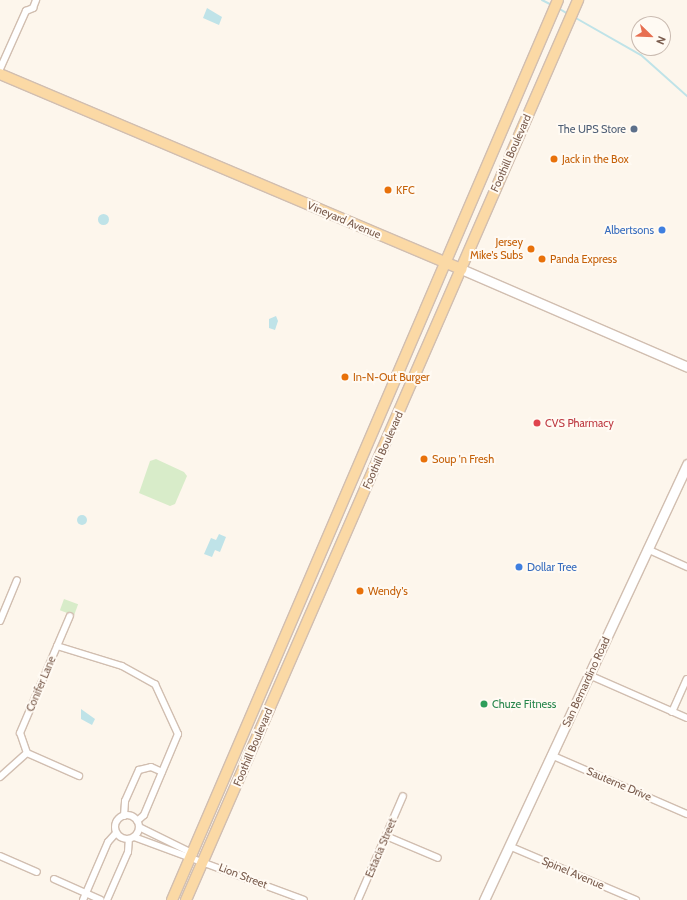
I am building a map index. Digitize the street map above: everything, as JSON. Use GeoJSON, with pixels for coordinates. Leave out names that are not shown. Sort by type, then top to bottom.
{"type":"FeatureCollection","features":[{"type":"Feature","properties":{"kind":"main road","name":"Foothill Boulevard"},"geometry":{"type":"LineString","coordinates":[[172,900],[557,1]]}},
{"type":"Feature","properties":{"kind":"main road","name":"Foothill Boulevard"},"geometry":{"type":"LineString","coordinates":[[186,900],[576,4]]}},
{"type":"Feature","properties":{"kind":"main road","name":"Vineyard Avenue"},"geometry":{"type":"LineString","coordinates":[[0,74],[461,269]]}},
{"type":"Feature","properties":{"kind":"street"},"geometry":{"type":"LineString","coordinates":[[0,70],[26,11],[33,8],[36,0]]}},
{"type":"Feature","properties":{"kind":"street","name":"Vineyard Avenue"},"geometry":{"type":"LineString","coordinates":[[461,269],[687,367]]}},
{"type":"Feature","properties":{"kind":"street","name":"San Bernardino Road"},"geometry":{"type":"LineString","coordinates":[[484,900],[687,464]]}},
{"type":"Feature","properties":{"kind":"street"},"geometry":{"type":"LineString","coordinates":[[647,549],[687,567]]}},
{"type":"Feature","properties":{"kind":"street"},"geometry":{"type":"LineString","coordinates":[[0,621],[17,580]]}},
{"type":"Feature","properties":{"kind":"street","name":"Conifer Lane"},"geometry":{"type":"LineString","coordinates":[[27,753],[20,733],[70,616]]}},
{"type":"Feature","properties":{"kind":"street"},"geometry":{"type":"LineString","coordinates":[[57,646],[122,666],[155,684],[178,734],[144,815],[132,838],[128,852],[107,900]]}},
{"type":"Feature","properties":{"kind":"street"},"geometry":{"type":"LineString","coordinates":[[589,675],[687,718]]}},
{"type":"Feature","properties":{"kind":"street"},"geometry":{"type":"LineString","coordinates":[[672,712],[687,679]]}},
{"type":"Feature","properties":{"kind":"street"},"geometry":{"type":"LineString","coordinates":[[0,777],[27,753],[79,776]]}},
{"type":"Feature","properties":{"kind":"street","name":"Sauterne Drive"},"geometry":{"type":"LineString","coordinates":[[551,755],[687,814]]}},
{"type":"Feature","properties":{"kind":"street"},"geometry":{"type":"LineString","coordinates":[[83,900],[108,842],[116,833],[115,823],[124,816],[125,802],[139,770],[151,767],[162,772]]}},
{"type":"Feature","properties":{"kind":"street","name":"Estacia Street"},"geometry":{"type":"LineString","coordinates":[[358,900],[403,796]]}},
{"type":"Feature","properties":{"kind":"street"},"geometry":{"type":"LineString","coordinates":[[124,816],[192,855]]}},
{"type":"Feature","properties":{"kind":"street"},"geometry":{"type":"LineString","coordinates":[[116,833],[192,855]]}},
{"type":"Feature","properties":{"kind":"street"},"geometry":{"type":"LineString","coordinates":[[386,836],[438,858]]}},
{"type":"Feature","properties":{"kind":"street","name":"Spinel Avenue"},"geometry":{"type":"LineString","coordinates":[[509,846],[636,900]]}},
{"type":"Feature","properties":{"kind":"street","name":"Lion Street"},"geometry":{"type":"LineString","coordinates":[[192,855],[304,900]]}},
{"type":"Feature","properties":{"kind":"street"},"geometry":{"type":"LineString","coordinates":[[0,856],[37,872]]}},
{"type":"Feature","properties":{"kind":"street"},"geometry":{"type":"LineString","coordinates":[[54,880],[101,900]]}},
{"type":"Feature","properties":{"kind":"green space"},"geometry":{"type":"Polygon","coordinates":[[[156,459],[184,472],[187,476],[175,504],[170,506],[139,493],[150,461],[156,459]]]}},
{"type":"Feature","properties":{"kind":"green space"},"geometry":{"type":"Polygon","coordinates":[[[64,599],[78,604],[74,615],[60,610],[64,599]]]}},
{"type":"Feature","properties":{"kind":"water"},"geometry":{"type":"Polygon","coordinates":[[[207,8],[222,17],[219,25],[203,18],[207,8]]]}},
{"type":"Feature","properties":{"kind":"water"},"geometry":{"type":"Polygon","coordinates":[[[101,214],[105,214],[107,215],[107,223],[101,224],[98,221],[98,217],[101,214]]]}},
{"type":"Feature","properties":{"kind":"water"},"geometry":{"type":"Polygon","coordinates":[[[276,316],[278,321],[275,330],[269,328],[269,319],[276,316]]]}},
{"type":"Feature","properties":{"kind":"water"},"geometry":{"type":"Polygon","coordinates":[[[80,515],[84,515],[86,516],[86,524],[80,525],[77,522],[77,518],[80,515]]]}},
{"type":"Feature","properties":{"kind":"water"},"geometry":{"type":"Polygon","coordinates":[[[219,534],[226,537],[220,552],[215,550],[212,557],[204,554],[211,538],[216,540],[219,534]]]}},
{"type":"Feature","properties":{"kind":"water"},"geometry":{"type":"Polygon","coordinates":[[[81,709],[95,719],[92,725],[81,719],[81,709]]]}},
{"type":"Feature","properties":{"kind":"waterway"},"geometry":{"type":"LineString","coordinates":[[542,0],[552,5]]}},
{"type":"Feature","properties":{"kind":"waterway"},"geometry":{"type":"LineString","coordinates":[[558,8],[568,14]]}},
{"type":"Feature","properties":{"kind":"waterway"},"geometry":{"type":"LineString","coordinates":[[574,17],[641,55],[687,96]]}},
{"type":"Feature","properties":{"kind":"place","name":"The UPS Store"},"geometry":{"type":"Point","coordinates":[634,129]}},
{"type":"Feature","properties":{"kind":"place","name":"Jack in the Box"},"geometry":{"type":"Point","coordinates":[554,159]}},
{"type":"Feature","properties":{"kind":"place","name":"KFC"},"geometry":{"type":"Point","coordinates":[388,190]}},
{"type":"Feature","properties":{"kind":"place","name":"Albertsons"},"geometry":{"type":"Point","coordinates":[662,230]}},
{"type":"Feature","properties":{"kind":"place","name":"Jersey Mike's Subs"},"geometry":{"type":"Point","coordinates":[531,249]}},
{"type":"Feature","properties":{"kind":"place","name":"Panda Express"},"geometry":{"type":"Point","coordinates":[542,259]}},
{"type":"Feature","properties":{"kind":"place","name":"In-N-Out Burger"},"geometry":{"type":"Point","coordinates":[345,377]}},
{"type":"Feature","properties":{"kind":"place","name":"CVS Pharmacy"},"geometry":{"type":"Point","coordinates":[537,423]}},
{"type":"Feature","properties":{"kind":"place","name":"Soup 'n Fresh"},"geometry":{"type":"Point","coordinates":[424,459]}},
{"type":"Feature","properties":{"kind":"place","name":"Dollar Tree"},"geometry":{"type":"Point","coordinates":[519,567]}},
{"type":"Feature","properties":{"kind":"place","name":"Wendy's"},"geometry":{"type":"Point","coordinates":[360,591]}},
{"type":"Feature","properties":{"kind":"place","name":"Chuze Fitness"},"geometry":{"type":"Point","coordinates":[484,704]}}]}
